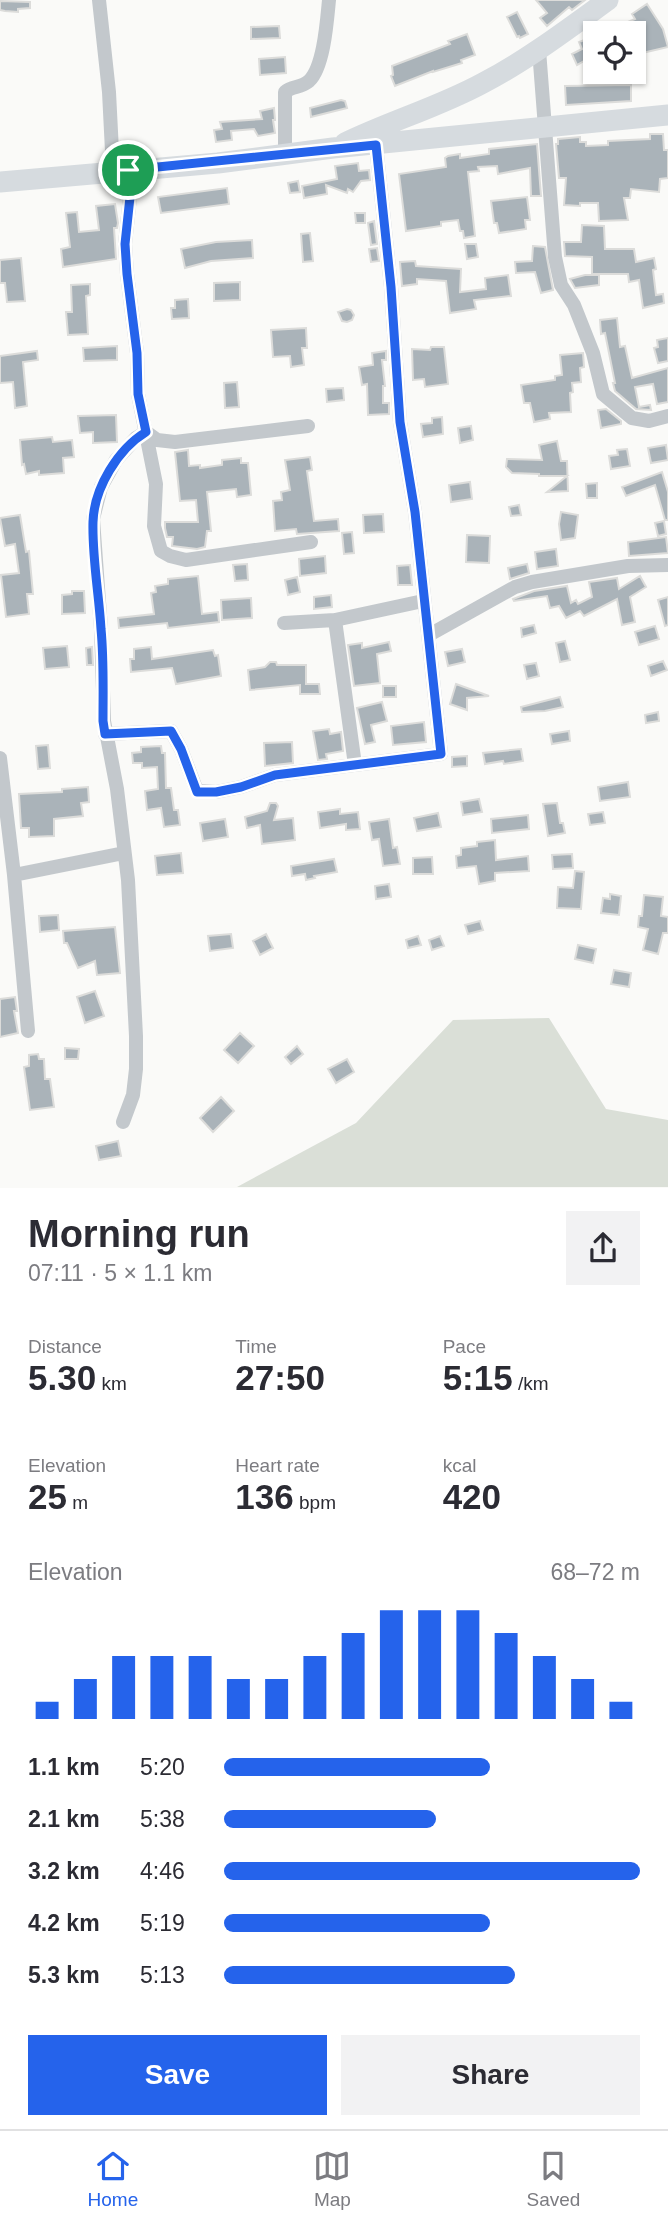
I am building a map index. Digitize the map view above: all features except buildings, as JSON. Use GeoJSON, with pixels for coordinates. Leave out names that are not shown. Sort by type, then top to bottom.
{"type":"FeatureCollection","features":[{"type":"Feature","properties":{"kind":"main road"},"geometry":{"type":"LineString","coordinates":[[333,148],[383,124],[481,84],[539,50],[608,0]]}},
{"type":"Feature","properties":{"kind":"main road"},"geometry":{"type":"LineString","coordinates":[[0,182],[668,115]]}},
{"type":"Feature","properties":{"kind":"street"},"geometry":{"type":"LineString","coordinates":[[99,0],[121,171],[130,197],[125,244],[127,274],[137,353],[138,394],[156,484],[154,526],[162,551],[186,560],[311,542]]}},
{"type":"Feature","properties":{"kind":"street"},"geometry":{"type":"LineString","coordinates":[[285,155],[285,92],[289,88],[300,87],[313,76],[319,64],[329,0]]}},
{"type":"Feature","properties":{"kind":"street"},"geometry":{"type":"LineString","coordinates":[[539,50],[555,257],[561,285],[574,305],[584,329],[603,394],[632,418],[649,421],[668,416]]}},
{"type":"Feature","properties":{"kind":"street"},"geometry":{"type":"LineString","coordinates":[[105,734],[171,731],[181,749],[197,792],[216,792],[241,787],[275,775],[441,754],[415,512],[400,422],[391,287],[376,145]]}},
{"type":"Feature","properties":{"kind":"street"},"geometry":{"type":"LineString","coordinates":[[146,432],[157,440],[175,442],[308,426]]}},
{"type":"Feature","properties":{"kind":"street"},"geometry":{"type":"LineString","coordinates":[[123,1122],[133,1095],[136,1069],[128,880],[117,789],[105,734],[102,629],[93,519],[101,487],[116,460],[136,438],[146,432]]}},
{"type":"Feature","properties":{"kind":"street"},"geometry":{"type":"LineString","coordinates":[[429,635],[495,598],[532,582],[628,566],[668,565]]}},
{"type":"Feature","properties":{"kind":"street"},"geometry":{"type":"LineString","coordinates":[[284,623],[335,620],[423,601]]}},
{"type":"Feature","properties":{"kind":"street"},"geometry":{"type":"LineString","coordinates":[[335,620],[355,765]]}},
{"type":"Feature","properties":{"kind":"street"},"geometry":{"type":"LineString","coordinates":[[0,758],[28,1031]]}},
{"type":"Feature","properties":{"kind":"street"},"geometry":{"type":"LineString","coordinates":[[14,875],[124,853]]}},
{"type":"Feature","properties":{"kind":"shaded area"},"geometry":{"type":"Polygon","coordinates":[[[549,1018],[606,1109],[668,1120],[668,1187],[237,1187],[356,1123],[453,1020],[549,1018]]]}},
{"type":"Feature","properties":{"kind":"route"},"geometry":{"type":"LineString","coordinates":[[376,145],[391,287],[400,422],[415,512],[441,754],[275,775],[241,787],[216,792],[197,792],[181,749],[171,731],[105,734],[102,629],[93,519],[101,487],[116,460],[136,438],[146,432],[138,394],[137,353],[127,274],[125,244],[130,197],[128,170],[376,145]]}}]}
